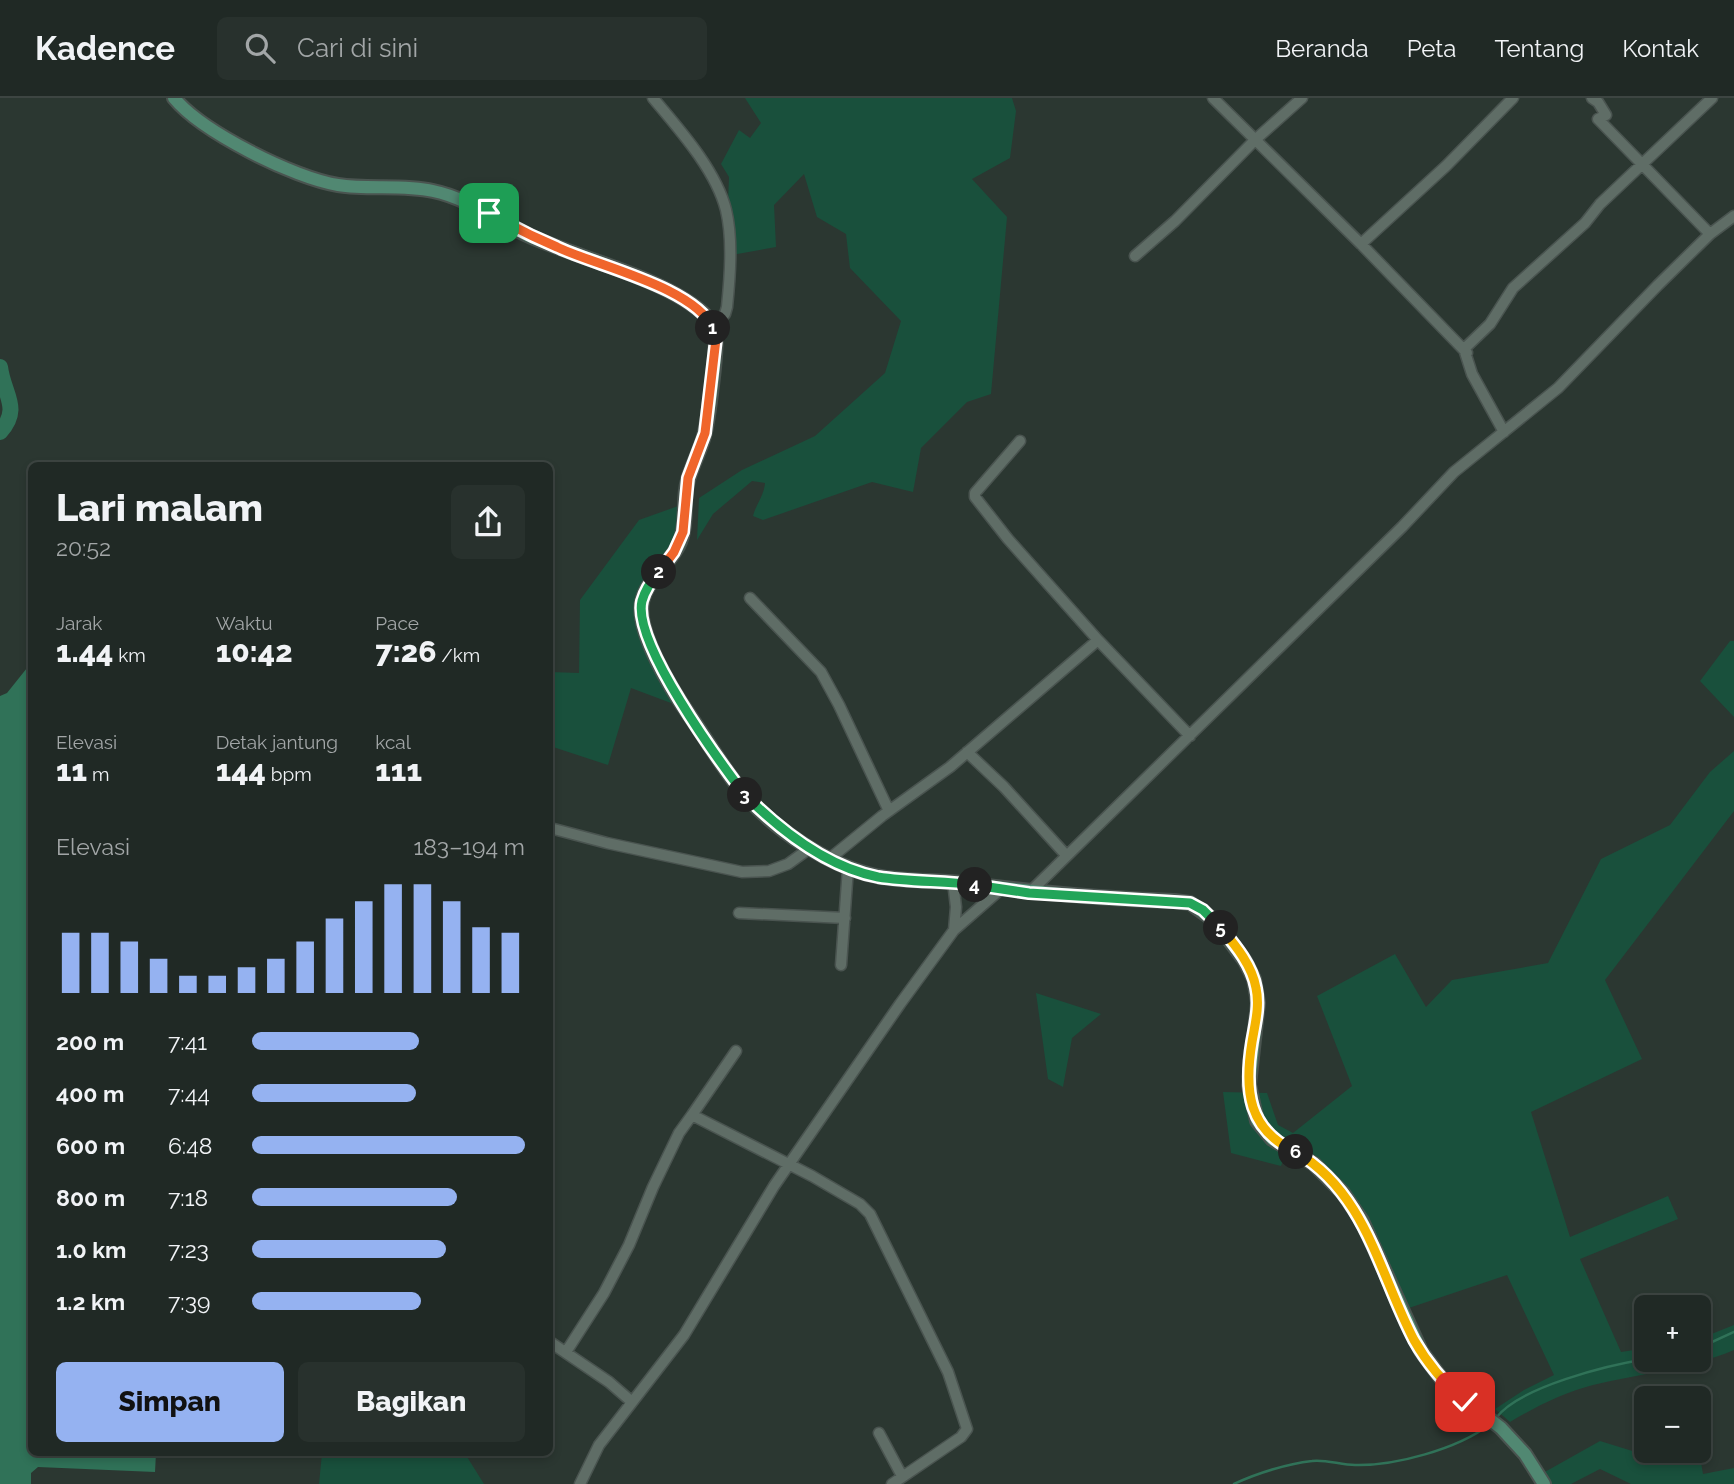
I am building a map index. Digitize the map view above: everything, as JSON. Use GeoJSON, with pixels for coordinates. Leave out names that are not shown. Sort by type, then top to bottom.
{"type":"FeatureCollection","features":[{"type":"Feature","properties":{"kind":"main road"},"geometry":{"type":"LineString","coordinates":[[174,98],[186,111],[230,142],[314,179],[360,188],[429,190],[450,196],[489,213],[526,234],[678,295],[707,317],[716,339],[705,433],[688,478],[683,532],[674,552],[642,601],[650,644],[684,708],[731,777],[746,796],[772,820],[828,860],[848,868],[876,876],[953,882],[1029,893],[1190,903],[1215,921],[1245,961],[1257,990],[1249,1085],[1258,1121],[1272,1139],[1314,1164],[1343,1193],[1370,1238],[1416,1342],[1446,1385],[1501,1429],[1533,1465],[1544,1484]]}},
{"type":"Feature","properties":{"kind":"street"},"geometry":{"type":"LineString","coordinates":[[653,98],[687,138],[712,179],[726,211],[727,307],[725,314],[712,325]]}},
{"type":"Feature","properties":{"kind":"street"},"geometry":{"type":"LineString","coordinates":[[1213,98],[1362,244],[1467,353]]}},
{"type":"Feature","properties":{"kind":"street"},"geometry":{"type":"LineString","coordinates":[[1135,256],[1302,98]]}},
{"type":"Feature","properties":{"kind":"street"},"geometry":{"type":"LineString","coordinates":[[1362,244],[1446,166],[1513,98]]}},
{"type":"Feature","properties":{"kind":"street"},"geometry":{"type":"LineString","coordinates":[[1592,98],[1606,115],[1598,119],[1710,234]]}},
{"type":"Feature","properties":{"kind":"street"},"geometry":{"type":"LineString","coordinates":[[1504,432],[1472,374],[1464,349],[1490,324],[1513,288],[1712,98]]}},
{"type":"Feature","properties":{"kind":"street"},"geometry":{"type":"LineString","coordinates":[[1029,893],[1454,472],[1591,357],[1640,302],[1710,234],[1734,216]]}},
{"type":"Feature","properties":{"kind":"street"},"geometry":{"type":"LineString","coordinates":[[1020,442],[975,493],[975,497],[1008,539],[1098,640],[1189,736]]}},
{"type":"Feature","properties":{"kind":"street"},"geometry":{"type":"LineString","coordinates":[[750,598],[821,673],[890,811]]}},
{"type":"Feature","properties":{"kind":"street"},"geometry":{"type":"LineString","coordinates":[[828,860],[967,752],[1098,640]]}},
{"type":"Feature","properties":{"kind":"street"},"geometry":{"type":"LineString","coordinates":[[967,752],[1010,793],[1066,855]]}},
{"type":"Feature","properties":{"kind":"street"},"geometry":{"type":"LineString","coordinates":[[553,829],[742,872],[769,872],[788,864],[810,848]]}},
{"type":"Feature","properties":{"kind":"street"},"geometry":{"type":"LineString","coordinates":[[841,965],[848,868]]}},
{"type":"Feature","properties":{"kind":"street"},"geometry":{"type":"LineString","coordinates":[[953,882],[956,907],[954,930]]}},
{"type":"Feature","properties":{"kind":"street"},"geometry":{"type":"LineString","coordinates":[[580,1484],[599,1446],[684,1335],[789,1164],[954,930],[1002,888]]}},
{"type":"Feature","properties":{"kind":"street"},"geometry":{"type":"LineString","coordinates":[[738,913],[845,918]]}},
{"type":"Feature","properties":{"kind":"street"},"geometry":{"type":"LineString","coordinates":[[566,1352],[604,1293],[629,1245],[653,1186],[679,1133],[736,1051]]}},
{"type":"Feature","properties":{"kind":"street"},"geometry":{"type":"LineString","coordinates":[[692,1115],[789,1164],[860,1205],[870,1214],[955,1390],[967,1432],[891,1484]]}},
{"type":"Feature","properties":{"kind":"street"},"geometry":{"type":"LineString","coordinates":[[553,1344],[632,1402]]}},
{"type":"Feature","properties":{"kind":"street"},"geometry":{"type":"LineString","coordinates":[[879,1433],[902,1476]]}},
{"type":"Feature","properties":{"kind":"shaded area"},"geometry":{"type":"Polygon","coordinates":[[[745,98],[1012,98],[1016,111],[1010,158],[972,179],[1007,217],[991,394],[967,402],[921,448],[913,492],[872,482],[763,520],[753,516],[765,483],[752,481],[713,514],[697,540],[699,498],[742,470],[815,436],[885,373],[901,321],[850,268],[846,234],[817,217],[804,174],[774,205],[776,247],[726,256],[729,177],[721,164],[739,130],[750,138],[761,123],[745,98]]]}},
{"type":"Feature","properties":{"kind":"shaded area"},"geometry":{"type":"Polygon","coordinates":[[[681,505],[678,535],[647,581],[645,632],[682,694],[671,703],[631,688],[608,765],[553,747],[553,672],[579,673],[580,600],[639,520],[681,505]]]}},
{"type":"Feature","properties":{"kind":"shaded area"},"geometry":{"type":"Polygon","coordinates":[[[1730,641],[1734,641],[1734,717],[1700,681],[1730,641]]]}},
{"type":"Feature","properties":{"kind":"shaded area"},"geometry":{"type":"Polygon","coordinates":[[[28,667],[28,1456],[156,1456],[155,1472],[38,1467],[31,1473],[31,1484],[0,1484],[0,696],[7,693],[28,667]]]}},
{"type":"Feature","properties":{"kind":"shaded area"},"geometry":{"type":"Polygon","coordinates":[[[1734,751],[1734,811],[1605,980],[1642,1059],[1531,1112],[1570,1237],[1668,1196],[1678,1219],[1580,1259],[1621,1352],[1634,1350],[1634,1372],[1657,1372],[1582,1388],[1550,1400],[1510,1422],[1495,1409],[1554,1375],[1507,1275],[1400,1311],[1352,1199],[1293,1134],[1281,1166],[1231,1153],[1223,1092],[1267,1093],[1278,1125],[1293,1133],[1352,1086],[1317,996],[1395,954],[1426,1007],[1452,980],[1548,963],[1601,859],[1670,825],[1710,772],[1734,751]]]}},
{"type":"Feature","properties":{"kind":"shaded area"},"geometry":{"type":"Polygon","coordinates":[[[1036,993],[1101,1014],[1072,1038],[1063,1087],[1048,1079],[1036,993]]]}},
{"type":"Feature","properties":{"kind":"shaded area"},"geometry":{"type":"Polygon","coordinates":[[[1734,1325],[1734,1350],[1711,1359],[1711,1334],[1734,1325]]]}},
{"type":"Feature","properties":{"kind":"shaded area"},"geometry":{"type":"Polygon","coordinates":[[[1600,1441],[1634,1452],[1634,1463],[1701,1463],[1703,1474],[1734,1468],[1734,1484],[1631,1484],[1600,1469],[1571,1484],[1548,1484],[1543,1473],[1600,1441]]]}},
{"type":"Feature","properties":{"kind":"shaded area"},"geometry":{"type":"Polygon","coordinates":[[[322,1456],[466,1456],[484,1484],[319,1484],[322,1456]]]}},
{"type":"Feature","properties":{"kind":"waterway"},"geometry":{"type":"LineString","coordinates":[[0,367],[10,408],[10,416],[0,432]]}},
{"type":"Feature","properties":{"kind":"waterway"},"geometry":{"type":"LineString","coordinates":[[1711,1343],[1734,1332]]}},
{"type":"Feature","properties":{"kind":"waterway"},"geometry":{"type":"LineString","coordinates":[[1496,1418],[1507,1407],[1544,1387],[1588,1372],[1634,1361]]}},
{"type":"Feature","properties":{"kind":"waterway"},"geometry":{"type":"LineString","coordinates":[[1234,1484],[1292,1464],[1312,1461],[1371,1465],[1407,1459],[1460,1442],[1489,1425]]}},
{"type":"Feature","properties":{"kind":"route"},"geometry":{"type":"LineString","coordinates":[[489,213],[559,249],[678,295],[707,317],[712,325],[716,339],[705,433],[688,478],[683,532],[674,552],[647,590],[642,601],[642,610],[650,644],[684,708],[746,796],[772,820],[828,860],[876,876],[953,882],[1074,897],[1174,901],[1190,903],[1203,910],[1215,921],[1245,961],[1257,990],[1249,1085],[1258,1121],[1272,1139],[1314,1164],[1336,1184],[1350,1202],[1362,1221],[1416,1342],[1446,1385],[1465,1402]]}}]}
